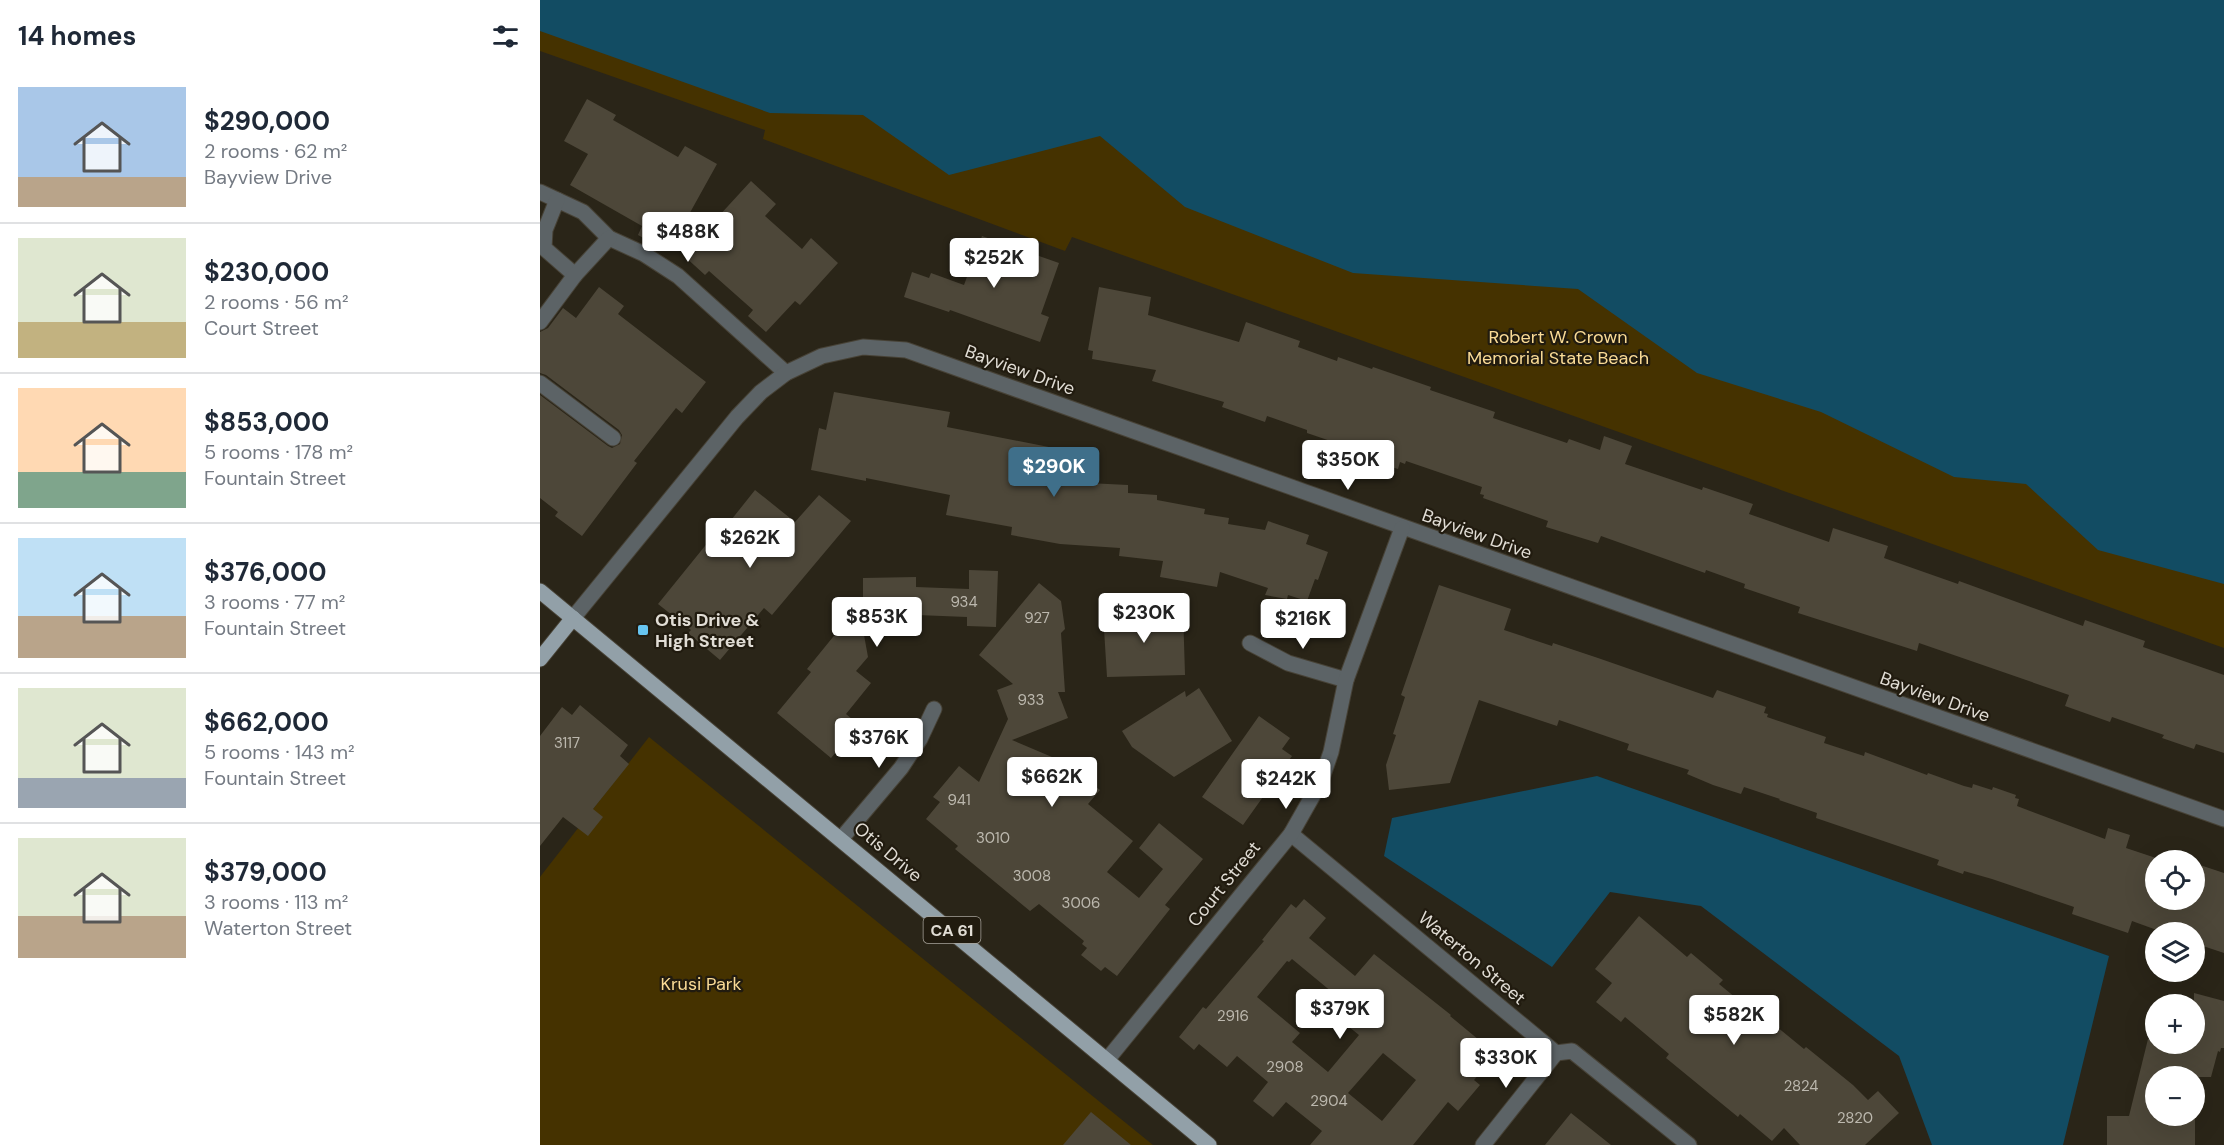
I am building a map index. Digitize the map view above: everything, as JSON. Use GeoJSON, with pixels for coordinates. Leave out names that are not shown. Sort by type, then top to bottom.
{"type":"FeatureCollection","features":[{"type":"Feature","properties":{"kind":"main road","name":"Otis Drive"},"geometry":{"type":"LineString","coordinates":[[540,591],[1209,1145]]}},
{"type":"Feature","properties":{"kind":"main road"},"geometry":{"type":"LineString","coordinates":[[540,659],[573,618]]}},
{"type":"Feature","properties":{"kind":"street"},"geometry":{"type":"LineString","coordinates":[[540,192],[583,212],[609,238],[644,254],[678,276],[786,373]]}},
{"type":"Feature","properties":{"kind":"street"},"geometry":{"type":"LineString","coordinates":[[557,200],[545,230],[544,248],[575,275]]}},
{"type":"Feature","properties":{"kind":"street"},"geometry":{"type":"LineString","coordinates":[[540,322],[575,275],[609,238]]}},
{"type":"Feature","properties":{"kind":"street","name":"Bayview Drive"},"geometry":{"type":"LineString","coordinates":[[573,618],[737,417],[761,392],[786,373],[822,356],[863,347],[906,350],[2224,819]]}},
{"type":"Feature","properties":{"kind":"street"},"geometry":{"type":"LineString","coordinates":[[540,383],[613,438]]}},
{"type":"Feature","properties":{"kind":"street","name":"Court Street"},"geometry":{"type":"LineString","coordinates":[[1107,1060],[1291,834],[1321,781],[1331,752],[1346,680],[1402,528]]}},
{"type":"Feature","properties":{"kind":"street"},"geometry":{"type":"LineString","coordinates":[[1250,643],[1288,663],[1346,680]]}},
{"type":"Feature","properties":{"kind":"street"},"geometry":{"type":"LineString","coordinates":[[841,839],[901,768],[920,739],[934,710]]}},
{"type":"Feature","properties":{"kind":"street","name":"Waterton Street"},"geometry":{"type":"LineString","coordinates":[[1291,834],[1556,1053],[1572,1051],[1689,1145]]}},
{"type":"Feature","properties":{"kind":"street"},"geometry":{"type":"LineString","coordinates":[[1483,1145],[1556,1053]]}},
{"type":"Feature","properties":{"kind":"green space","name":"Robert W. Crown Memorial State Beach"},"geometry":{"type":"Polygon","coordinates":[[[540,0],[2224,0],[2224,648],[1072,237],[1065,251],[763,139],[765,130],[540,51],[540,0]]]}},
{"type":"Feature","properties":{"kind":"green space","name":"Krusi Park"},"geometry":{"type":"Polygon","coordinates":[[[649,737],[1153,1145],[540,1145],[540,877],[649,737]]]}},
{"type":"Feature","properties":{"kind":"water"},"geometry":{"type":"Polygon","coordinates":[[[540,0],[2224,0],[2224,584],[2098,550],[2026,484],[1954,477],[1821,412],[1697,373],[1578,289],[1353,273],[1185,207],[1100,136],[949,175],[863,115],[770,113],[540,31],[540,0]]]}},
{"type":"Feature","properties":{"kind":"water"},"geometry":{"type":"Polygon","coordinates":[[[1597,776],[2109,956],[2063,1145],[1932,1145],[1899,1056],[1701,906],[1610,892],[1552,967],[1384,856],[1392,818],[1597,776]]]}},
{"type":"Feature","properties":{"kind":"building"},"geometry":{"type":"Polygon","coordinates":[[[587,99],[616,115],[613,120],[678,157],[685,146],[717,164],[672,245],[663,237],[658,246],[638,235],[642,226],[570,185],[588,154],[564,141],[587,99]]]}},
{"type":"Feature","properties":{"kind":"building"},"geometry":{"type":"Polygon","coordinates":[[[751,181],[776,204],[765,216],[802,249],[811,238],[838,263],[800,305],[795,301],[766,332],[748,316],[753,310],[709,271],[705,275],[683,255],[751,181]]]}},
{"type":"Feature","properties":{"kind":"building"},"geometry":{"type":"Polygon","coordinates":[[[982,236],[1059,263],[1041,314],[1049,317],[1040,342],[950,310],[949,312],[904,297],[912,272],[929,278],[931,273],[964,285],[982,236]]]}},
{"type":"Feature","properties":{"kind":"building"},"geometry":{"type":"Polygon","coordinates":[[[599,287],[624,306],[618,314],[706,382],[682,413],[676,408],[634,461],[637,463],[582,536],[555,516],[558,512],[540,498],[540,395],[612,448],[620,444],[622,435],[619,430],[546,375],[540,373],[540,332],[548,328],[563,308],[576,318],[599,287]]]}},
{"type":"Feature","properties":{"kind":"building"},"geometry":{"type":"Polygon","coordinates":[[[1099,287],[1151,297],[1148,315],[1239,342],[1246,322],[1300,341],[1298,347],[1337,361],[1338,357],[1372,369],[1373,367],[1431,387],[1430,390],[1495,412],[1493,418],[1567,443],[1569,439],[1600,450],[1604,436],[1632,446],[1625,464],[1702,490],[1703,487],[1753,504],[1749,514],[1829,542],[1833,528],[1888,546],[1884,558],[1958,584],[1959,581],[2083,626],[2085,620],[2145,641],[2143,647],[2224,675],[2224,753],[2196,744],[2194,749],[2162,738],[2164,735],[2112,717],[2110,722],[2065,706],[2069,695],[1919,643],[1917,651],[1798,613],[1800,607],[1744,588],[1745,584],[1706,570],[1705,573],[1601,536],[1598,543],[1546,527],[1548,521],[1483,498],[1484,495],[1480,494],[1482,487],[1406,461],[1405,464],[1400,462],[1398,469],[1352,455],[1354,449],[1307,433],[1307,430],[1267,416],[1265,422],[1222,407],[1224,402],[1152,381],[1156,370],[1092,359],[1093,351],[1088,350],[1099,287]]]}},
{"type":"Feature","properties":{"kind":"building"},"geometry":{"type":"Polygon","coordinates":[[[834,392],[950,412],[947,427],[1074,452],[1068,482],[1128,485],[1128,493],[1157,495],[1157,500],[1205,509],[1204,514],[1229,518],[1228,524],[1265,530],[1268,521],[1309,535],[1306,544],[1328,552],[1318,580],[1315,579],[1307,601],[1288,595],[1287,599],[1265,595],[1268,588],[1220,572],[1217,587],[1160,577],[1163,561],[1119,556],[1120,548],[1060,544],[1011,535],[1012,527],[946,515],[950,495],[866,478],[866,481],[811,470],[819,428],[826,430],[834,392]]]}},
{"type":"Feature","properties":{"kind":"building"},"geometry":{"type":"Polygon","coordinates":[[[755,490],[795,522],[819,495],[851,521],[772,615],[764,608],[720,660],[688,633],[691,630],[658,604],[709,541],[712,544],[755,490]]]}},
{"type":"Feature","properties":{"kind":"building"},"geometry":{"type":"Polygon","coordinates":[[[969,570],[998,571],[996,627],[967,626],[967,617],[917,615],[917,634],[864,635],[868,657],[856,671],[871,683],[846,714],[859,725],[831,758],[777,713],[811,672],[807,669],[863,600],[863,578],[916,577],[916,587],[969,589],[969,570]]]}},
{"type":"Feature","properties":{"kind":"building"},"geometry":{"type":"Polygon","coordinates":[[[1039,583],[1061,601],[1065,629],[1061,633],[1065,692],[1058,692],[1068,718],[1012,740],[1052,757],[1077,778],[1080,774],[1100,790],[1088,804],[1133,841],[1107,872],[1139,898],[1163,869],[1139,848],[1159,823],[1203,859],[1165,905],[1170,909],[1117,976],[1105,967],[1101,971],[1081,955],[1087,948],[1082,944],[1084,941],[1039,904],[1030,911],[955,849],[958,846],[926,819],[940,802],[933,797],[959,766],[979,782],[1008,719],[997,690],[1013,684],[979,655],[1039,583]]]}},
{"type":"Feature","properties":{"kind":"building"},"geometry":{"type":"Polygon","coordinates":[[[1439,585],[1511,609],[1504,630],[1552,646],[1553,643],[1713,698],[1717,690],[1766,707],[1764,713],[1768,714],[1767,717],[1826,737],[1824,743],[1864,756],[1865,752],[1964,786],[1972,788],[1973,784],[1992,790],[1993,787],[2016,795],[2015,798],[2019,799],[2017,806],[2105,839],[2108,828],[2130,835],[2126,848],[2145,854],[2145,910],[2205,910],[2205,867],[2224,873],[2224,953],[2205,947],[2205,922],[2145,922],[2145,926],[2132,921],[2128,933],[2072,914],[2074,907],[1992,879],[1964,871],[1963,874],[1937,865],[1939,860],[1816,818],[1817,813],[1780,799],[1744,787],[1741,794],[1713,785],[1687,774],[1689,770],[1627,750],[1629,744],[1559,720],[1557,726],[1479,700],[1450,783],[1389,790],[1386,765],[1405,697],[1401,695],[1439,585]]]}},
{"type":"Feature","properties":{"kind":"building"},"geometry":{"type":"Polygon","coordinates":[[[1183,611],[1185,675],[1107,677],[1103,613],[1183,611]]]}},
{"type":"Feature","properties":{"kind":"building"},"geometry":{"type":"Polygon","coordinates":[[[1199,688],[1232,741],[1174,777],[1132,747],[1122,731],[1185,691],[1186,697],[1199,688]]]}},
{"type":"Feature","properties":{"kind":"building"},"geometry":{"type":"Polygon","coordinates":[[[580,705],[628,745],[620,756],[629,764],[593,809],[603,817],[588,836],[563,817],[540,846],[540,736],[562,707],[572,715],[580,705]]]}},
{"type":"Feature","properties":{"kind":"building"},"geometry":{"type":"Polygon","coordinates":[[[1259,716],[1290,738],[1282,749],[1292,756],[1243,825],[1202,797],[1259,716]]]}},
{"type":"Feature","properties":{"kind":"building"},"geometry":{"type":"Polygon","coordinates":[[[1304,899],[1326,918],[1309,938],[1355,976],[1374,954],[1496,1054],[1474,1080],[1480,1085],[1458,1111],[1448,1102],[1413,1145],[1310,1145],[1322,1131],[1286,1102],[1273,1117],[1253,1101],[1268,1082],[1237,1056],[1227,1067],[1199,1044],[1194,1050],[1179,1037],[1203,1007],[1206,1009],[1264,941],[1262,940],[1291,904],[1296,908],[1304,899]],[[1292,959],[1287,961],[1257,997],[1300,1033],[1292,1042],[1328,1072],[1359,1035],[1327,1009],[1338,997],[1292,959]],[[1383,1053],[1348,1093],[1382,1121],[1416,1080],[1383,1053]]]}},
{"type":"Feature","properties":{"kind":"building"},"geometry":{"type":"Polygon","coordinates":[[[1639,916],[1687,957],[1691,953],[1723,980],[1719,984],[1764,1021],[1766,1018],[1804,1049],[1806,1047],[1868,1100],[1878,1091],[1899,1113],[1865,1145],[1800,1145],[1784,1128],[1772,1141],[1740,1114],[1738,1117],[1666,1058],[1669,1054],[1625,1017],[1621,1022],[1596,1002],[1612,983],[1595,969],[1639,916]]]}},
{"type":"Feature","properties":{"kind":"building"},"geometry":{"type":"Polygon","coordinates":[[[2205,996],[2224,1001],[2224,1048],[2218,1051],[2211,1077],[2205,1077],[2205,1066],[2145,1066],[2145,1126],[2195,1126],[2195,1145],[2107,1145],[2107,1116],[2129,1116],[2145,1051],[2145,1054],[2205,1054],[2205,996]]]}},
{"type":"Feature","properties":{"kind":"building"},"geometry":{"type":"Polygon","coordinates":[[[1091,1112],[1131,1145],[1063,1145],[1091,1112]]]}},
{"type":"Feature","properties":{"kind":"building"},"geometry":{"type":"Polygon","coordinates":[[[1571,1113],[1611,1145],[1545,1145],[1571,1113]]]}},
{"type":"Feature","properties":{"kind":"place","name":"Otis Drive & High Street"},"geometry":{"type":"Point","coordinates":[643,630]}}]}
